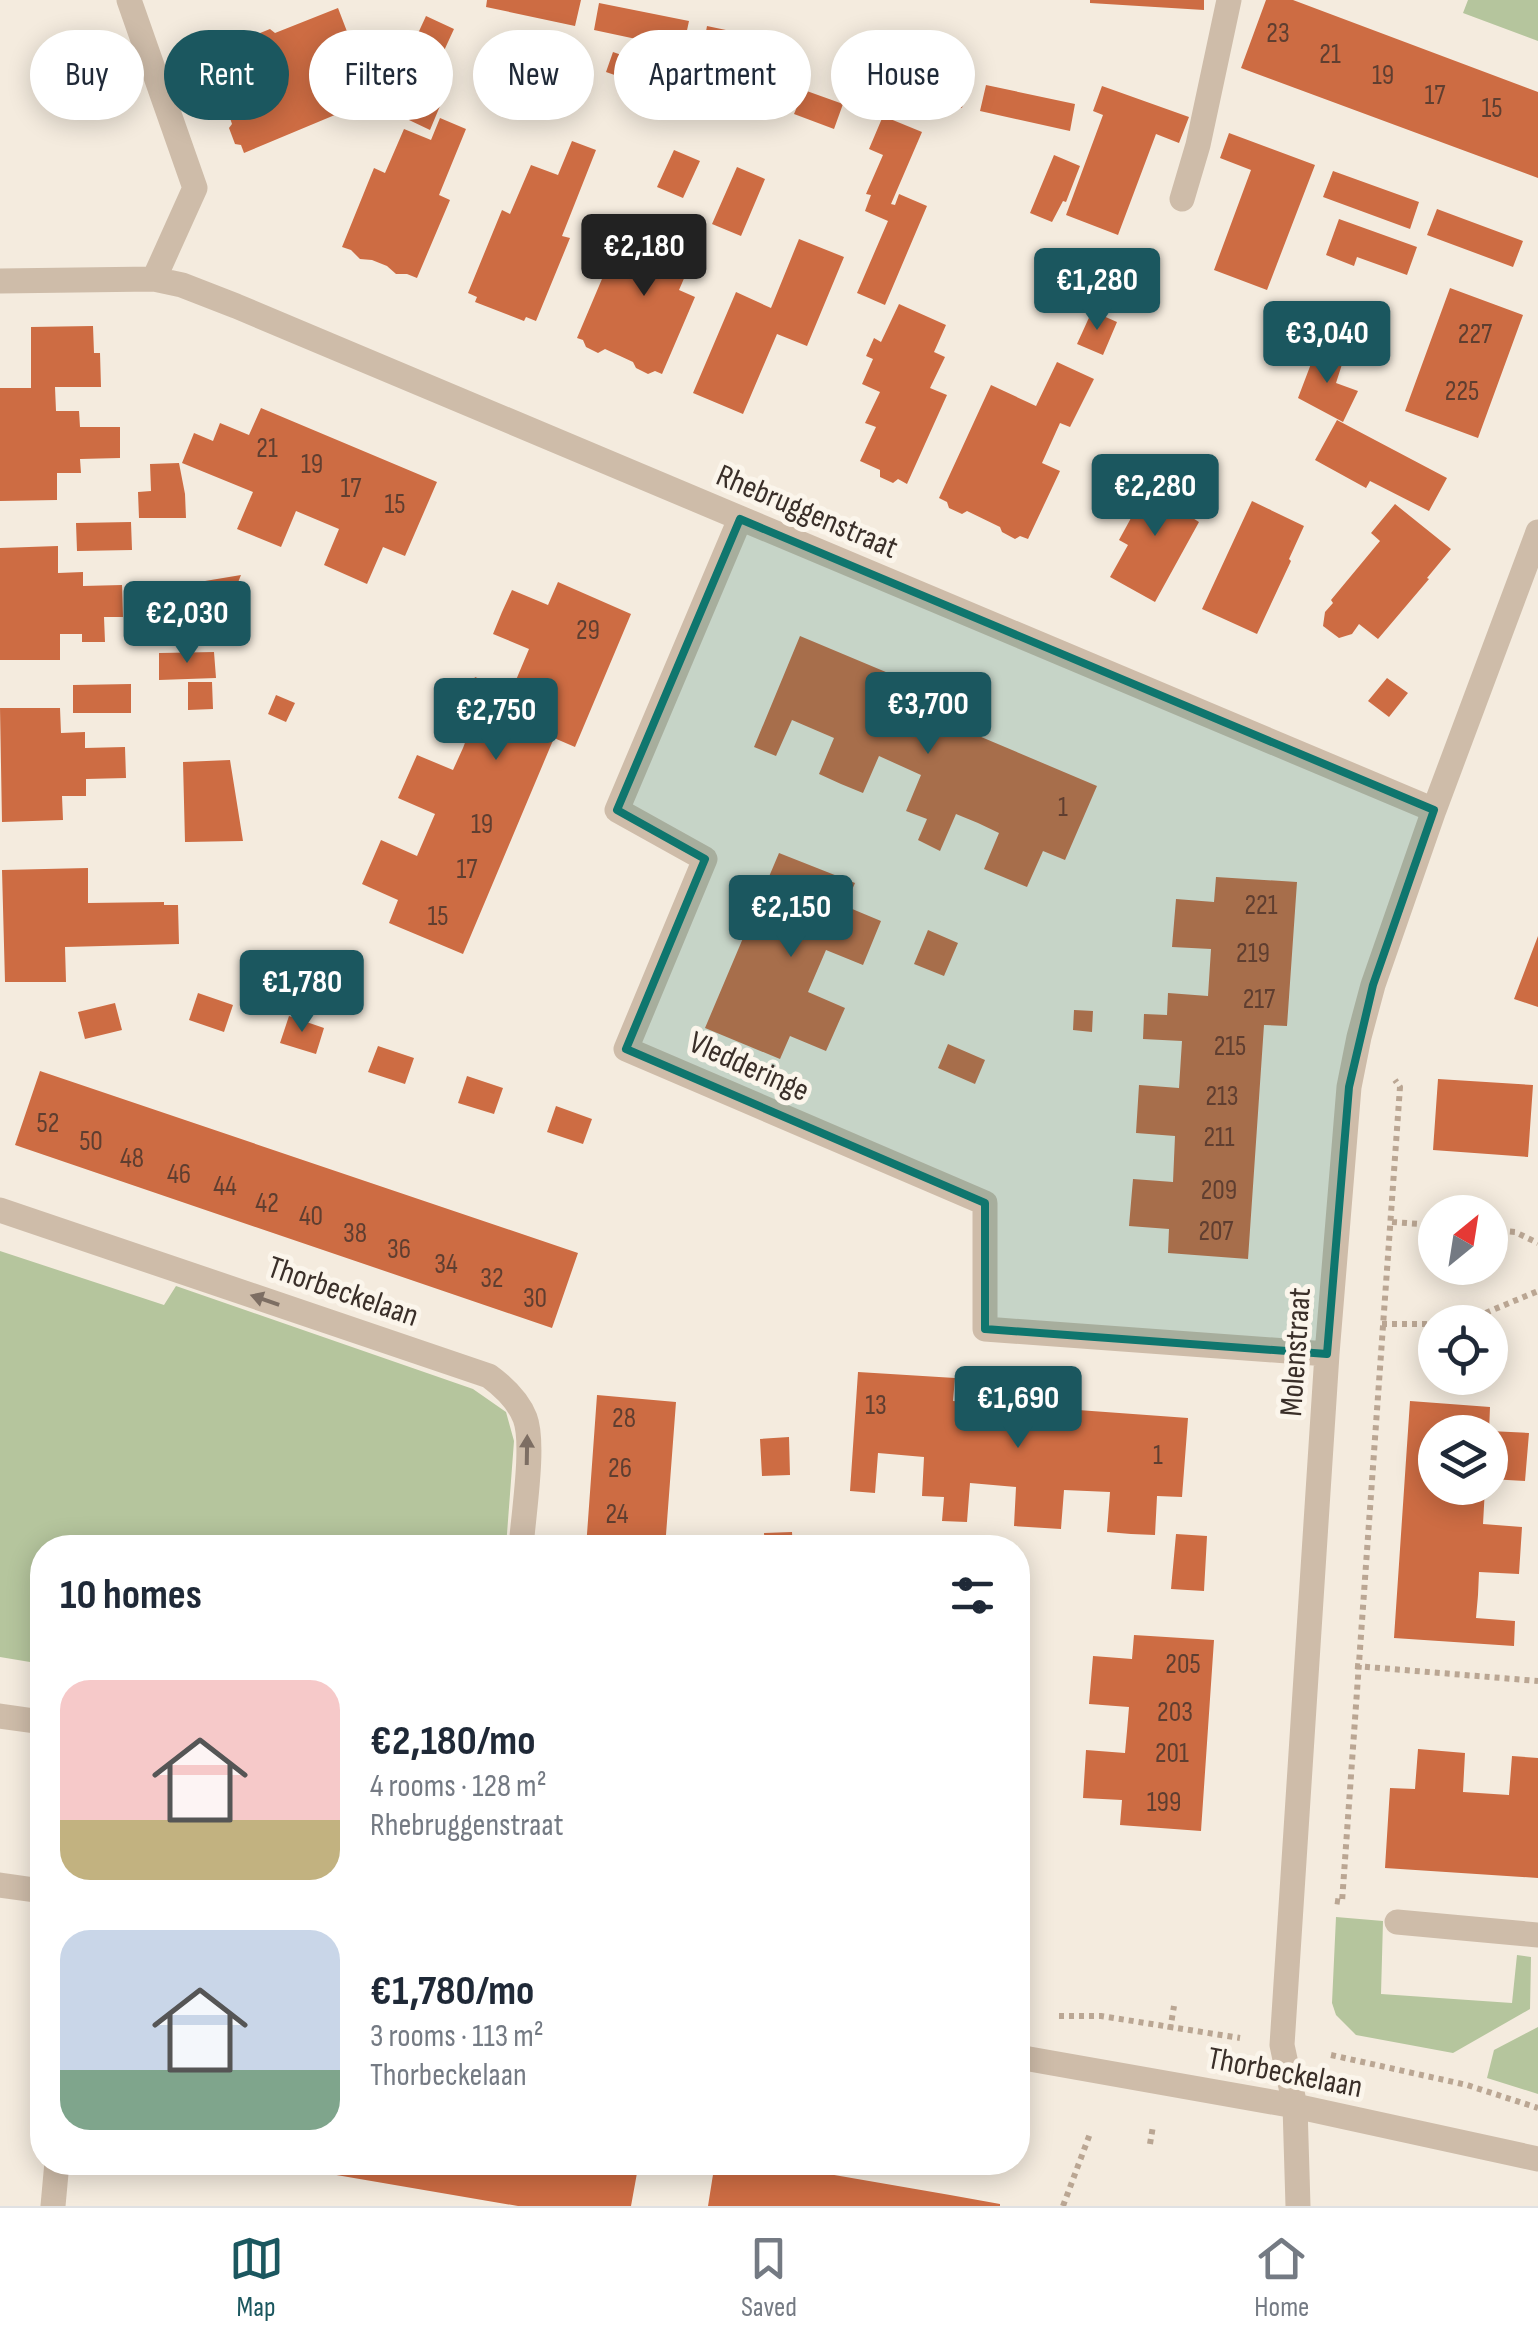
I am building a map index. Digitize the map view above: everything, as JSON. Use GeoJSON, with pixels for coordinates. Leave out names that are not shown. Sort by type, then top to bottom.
{"type":"FeatureCollection","features":[{"type":"Feature","properties":{"kind":"street"},"geometry":{"type":"LineString","coordinates":[[129,0],[195,188],[154,279]]}},
{"type":"Feature","properties":{"kind":"street"},"geometry":{"type":"LineString","coordinates":[[1182,199],[1198,145],[1229,0]]}},
{"type":"Feature","properties":{"kind":"street","name":"Rhebruggenstraat"},"geometry":{"type":"LineString","coordinates":[[0,280],[154,279],[182,285],[1434,810]]}},
{"type":"Feature","properties":{"kind":"street","name":"Vledderinge"},"geometry":{"type":"LineString","coordinates":[[740,520],[617,810],[705,860],[626,1048],[985,1204],[985,1329],[1327,1354]]}},
{"type":"Feature","properties":{"kind":"street","name":"Molenstraat"},"geometry":{"type":"LineString","coordinates":[[1298,2206],[1295,2106],[1282,2045],[1327,1354],[1349,1087],[1373,985],[1538,532]]}},
{"type":"Feature","properties":{"kind":"street","name":"Thorbeckelaan"},"geometry":{"type":"LineString","coordinates":[[0,1210],[488,1376],[504,1387],[525,1419],[529,1442],[522,1535]]}},
{"type":"Feature","properties":{"kind":"street"},"geometry":{"type":"LineString","coordinates":[[0,1716],[30,1720]]}},
{"type":"Feature","properties":{"kind":"street"},"geometry":{"type":"LineString","coordinates":[[0,1884],[30,1889]]}},
{"type":"Feature","properties":{"kind":"street"},"geometry":{"type":"LineString","coordinates":[[1396,1922],[1538,1935]]}},
{"type":"Feature","properties":{"kind":"street","name":"Thorbeckelaan"},"geometry":{"type":"LineString","coordinates":[[1030,2060],[1295,2106],[1538,2158]]}},
{"type":"Feature","properties":{"kind":"street"},"geometry":{"type":"LineString","coordinates":[[53,2206],[57,2175]]}},
{"type":"Feature","properties":{"kind":"path"},"geometry":{"type":"LineString","coordinates":[[1292,1897],[1342,1902],[1400,1087],[1359,1037]]}},
{"type":"Feature","properties":{"kind":"path"},"geometry":{"type":"LineString","coordinates":[[1392,1222],[1418,1224]]}},
{"type":"Feature","properties":{"kind":"path"},"geometry":{"type":"LineString","coordinates":[[1508,1231],[1538,1242]]}},
{"type":"Feature","properties":{"kind":"path"},"geometry":{"type":"LineString","coordinates":[[1506,1305],[1538,1291]]}},
{"type":"Feature","properties":{"kind":"path"},"geometry":{"type":"LineString","coordinates":[[1382,1324],[1418,1324]]}},
{"type":"Feature","properties":{"kind":"path"},"geometry":{"type":"LineString","coordinates":[[1307,1662],[1538,1681]]}},
{"type":"Feature","properties":{"kind":"path"},"geometry":{"type":"LineString","coordinates":[[1063,2206],[1090,2131]]}},
{"type":"Feature","properties":{"kind":"highlighted area"},"geometry":{"type":"Polygon","coordinates":[[[740,519],[1434,810],[1373,985],[1349,1087],[1327,1354],[985,1329],[985,1203],[626,1049],[705,859],[617,810],[740,519]]]}},
{"type":"Feature","properties":{"kind":"green space"},"geometry":{"type":"Polygon","coordinates":[[[1468,0],[1538,0],[1538,41],[1463,13],[1468,0]]]}},
{"type":"Feature","properties":{"kind":"green space"},"geometry":{"type":"Polygon","coordinates":[[[0,1251],[164,1305],[176,1286],[473,1389],[506,1412],[514,1441],[507,1535],[30,1535],[30,1662],[0,1657],[0,1251]]]}},
{"type":"Feature","properties":{"kind":"green space"},"geometry":{"type":"Polygon","coordinates":[[[1336,1917],[1383,1921],[1381,1994],[1512,2003],[1517,1955],[1531,1957],[1530,2009],[1453,2053],[1356,2035],[1336,2015],[1332,2003],[1336,1917]]]}},
{"type":"Feature","properties":{"kind":"green space"},"geometry":{"type":"Polygon","coordinates":[[[1538,2027],[1538,2094],[1487,2078],[1494,2050],[1538,2027]]]}},
{"type":"Feature","properties":{"kind":"building"},"geometry":{"type":"Polygon","coordinates":[[[487,0],[581,0],[575,26],[486,7],[487,0]]]}},
{"type":"Feature","properties":{"kind":"building"},"geometry":{"type":"Polygon","coordinates":[[[1204,0],[1204,10],[1090,3],[1204,0]]]}},
{"type":"Feature","properties":{"kind":"building"},"geometry":{"type":"Polygon","coordinates":[[[1266,0],[1293,0],[1538,92],[1538,178],[1241,68],[1266,0]]]}},
{"type":"Feature","properties":{"kind":"building"},"geometry":{"type":"Polygon","coordinates":[[[599,3],[689,21],[687,30],[614,30],[614,34],[594,30],[599,3]]]}},
{"type":"Feature","properties":{"kind":"building"},"geometry":{"type":"Polygon","coordinates":[[[338,8],[346,30],[309,30],[309,120],[323,120],[244,153],[241,145],[235,144],[229,128],[231,120],[289,120],[289,30],[283,30],[338,8]]]}},
{"type":"Feature","properties":{"kind":"building"},"geometry":{"type":"Polygon","coordinates":[[[426,16],[454,29],[453,31],[420,30],[426,16]]]}},
{"type":"Feature","properties":{"kind":"building"},"geometry":{"type":"Polygon","coordinates":[[[613,52],[614,52],[614,75],[606,72],[613,52]]]}},
{"type":"Feature","properties":{"kind":"building"},"geometry":{"type":"Polygon","coordinates":[[[986,85],[1075,104],[1070,131],[980,111],[986,85]]]}},
{"type":"Feature","properties":{"kind":"building"},"geometry":{"type":"Polygon","coordinates":[[[1102,86],[1189,117],[1179,143],[1156,134],[1118,235],[1066,215],[1103,115],[1093,111],[1102,86]]]}},
{"type":"Feature","properties":{"kind":"building"},"geometry":{"type":"Polygon","coordinates":[[[811,93],[831,100],[831,120],[837,120],[834,129],[810,120],[811,93]]]}},
{"type":"Feature","properties":{"kind":"building"},"geometry":{"type":"Polygon","coordinates":[[[409,120],[434,120],[430,130],[409,120]]]}},
{"type":"Feature","properties":{"kind":"building"},"geometry":{"type":"Polygon","coordinates":[[[439,120],[466,129],[439,195],[450,200],[417,278],[396,274],[387,266],[360,259],[342,247],[374,168],[385,173],[404,129],[431,140],[439,120]]]}},
{"type":"Feature","properties":{"kind":"building"},"geometry":{"type":"Polygon","coordinates":[[[881,120],[893,120],[922,132],[891,204],[895,205],[899,194],[927,206],[885,305],[857,293],[888,221],[865,211],[871,195],[866,194],[883,155],[869,149],[881,120]]]}},
{"type":"Feature","properties":{"kind":"building"},"geometry":{"type":"Polygon","coordinates":[[[1229,133],[1315,165],[1267,290],[1214,270],[1251,170],[1220,158],[1229,133]]]}},
{"type":"Feature","properties":{"kind":"building"},"geometry":{"type":"Polygon","coordinates":[[[572,141],[596,150],[562,236],[570,238],[536,321],[526,317],[524,321],[475,302],[477,297],[468,293],[502,210],[510,214],[531,165],[558,175],[572,141]]]}},
{"type":"Feature","properties":{"kind":"building"},"geometry":{"type":"Polygon","coordinates":[[[674,150],[700,161],[683,198],[657,187],[674,150]]]}},
{"type":"Feature","properties":{"kind":"building"},"geometry":{"type":"Polygon","coordinates":[[[1054,155],[1080,166],[1066,202],[1063,201],[1052,222],[1030,213],[1054,155]]]}},
{"type":"Feature","properties":{"kind":"building"},"geometry":{"type":"Polygon","coordinates":[[[737,167],[765,179],[741,236],[712,224],[737,167]]]}},
{"type":"Feature","properties":{"kind":"building"},"geometry":{"type":"Polygon","coordinates":[[[1333,171],[1419,202],[1410,229],[1323,197],[1333,171]]]}},
{"type":"Feature","properties":{"kind":"building"},"geometry":{"type":"Polygon","coordinates":[[[1437,209],[1523,241],[1513,267],[1427,235],[1437,209]]]}},
{"type":"Feature","properties":{"kind":"building"},"geometry":{"type":"Polygon","coordinates":[[[649,214],[702,237],[679,290],[695,297],[662,374],[648,374],[605,349],[598,353],[577,338],[610,260],[626,267],[649,214]]]}},
{"type":"Feature","properties":{"kind":"building"},"geometry":{"type":"Polygon","coordinates":[[[1339,219],[1417,247],[1407,275],[1357,257],[1354,266],[1326,255],[1339,219]]]}},
{"type":"Feature","properties":{"kind":"building"},"geometry":{"type":"Polygon","coordinates":[[[799,239],[844,257],[807,346],[777,334],[743,414],[693,393],[736,292],[771,308],[799,239]]]}},
{"type":"Feature","properties":{"kind":"building"},"geometry":{"type":"Polygon","coordinates":[[[1450,288],[1523,315],[1478,438],[1405,411],[1450,288]]]}},
{"type":"Feature","properties":{"kind":"building"},"geometry":{"type":"Polygon","coordinates":[[[899,304],[946,325],[934,352],[945,357],[930,388],[947,395],[907,484],[880,477],[880,470],[860,461],[876,427],[865,423],[880,392],[862,384],[873,359],[866,356],[874,338],[881,342],[899,304]]]}},
{"type":"Feature","properties":{"kind":"building"},"geometry":{"type":"Polygon","coordinates":[[[1092,311],[1117,322],[1103,355],[1077,344],[1092,311]]]}},
{"type":"Feature","properties":{"kind":"building"},"geometry":{"type":"Polygon","coordinates":[[[93,326],[94,353],[100,353],[101,387],[55,387],[56,411],[79,411],[80,427],[120,427],[120,458],[80,459],[81,473],[57,473],[57,500],[0,501],[0,388],[31,388],[31,327],[93,326]]]}},
{"type":"Feature","properties":{"kind":"building"},"geometry":{"type":"Polygon","coordinates":[[[1317,348],[1344,358],[1336,383],[1358,391],[1343,422],[1298,398],[1317,348]]]}},
{"type":"Feature","properties":{"kind":"building"},"geometry":{"type":"Polygon","coordinates":[[[1057,362],[1094,379],[1070,427],[1060,423],[1042,463],[1060,471],[1028,539],[1015,539],[967,511],[962,514],[949,508],[939,498],[991,385],[1036,406],[1057,362]]]}},
{"type":"Feature","properties":{"kind":"building"},"geometry":{"type":"Polygon","coordinates":[[[261,408],[437,482],[405,556],[383,547],[367,584],[324,565],[339,529],[296,511],[281,547],[237,529],[253,492],[182,463],[194,433],[213,441],[220,423],[249,435],[261,408]]]}},
{"type":"Feature","properties":{"kind":"building"},"geometry":{"type":"Polygon","coordinates":[[[1337,420],[1447,478],[1429,511],[1370,481],[1366,488],[1315,460],[1337,420]]]}},
{"type":"Feature","properties":{"kind":"building"},"geometry":{"type":"Polygon","coordinates":[[[179,463],[186,518],[139,518],[138,492],[151,491],[150,464],[179,463]]]}},
{"type":"Feature","properties":{"kind":"building"},"geometry":{"type":"Polygon","coordinates":[[[1154,476],[1197,499],[1188,515],[1199,522],[1155,602],[1110,577],[1128,545],[1119,540],[1154,476]]]}},
{"type":"Feature","properties":{"kind":"building"},"geometry":{"type":"Polygon","coordinates":[[[1252,501],[1304,526],[1257,634],[1202,609],[1252,501]]]}},
{"type":"Feature","properties":{"kind":"building"},"geometry":{"type":"Polygon","coordinates":[[[1395,504],[1451,549],[1378,639],[1359,624],[1352,634],[1339,638],[1323,626],[1325,612],[1380,541],[1371,533],[1395,504]]]}},
{"type":"Feature","properties":{"kind":"building"},"geometry":{"type":"Polygon","coordinates":[[[131,522],[132,550],[77,551],[76,523],[131,522]]]}},
{"type":"Feature","properties":{"kind":"building"},"geometry":{"type":"Polygon","coordinates":[[[58,546],[58,573],[83,572],[83,586],[122,585],[123,617],[104,617],[105,642],[82,642],[82,634],[60,634],[60,660],[0,660],[0,548],[58,546]]]}},
{"type":"Feature","properties":{"kind":"building"},"geometry":{"type":"Polygon","coordinates":[[[241,575],[225,615],[205,618],[199,582],[241,575]]]}},
{"type":"Feature","properties":{"kind":"building"},"geometry":{"type":"Polygon","coordinates":[[[558,582],[631,614],[575,747],[554,738],[463,954],[389,923],[398,900],[362,884],[381,840],[417,856],[435,814],[398,798],[417,755],[453,770],[463,748],[471,727],[435,712],[445,688],[466,698],[475,677],[511,692],[529,649],[493,634],[502,612],[512,590],[548,605],[558,582]]]}},
{"type":"Feature","properties":{"kind":"building"},"geometry":{"type":"Polygon","coordinates":[[[800,636],[976,710],[967,731],[1097,786],[1065,860],[1043,851],[1027,887],[984,869],[999,833],[978,823],[956,814],[940,851],[918,840],[927,819],[906,811],[921,775],[879,756],[863,793],[841,784],[819,774],[834,738],[792,720],[776,756],[754,747],[800,636]]]}},
{"type":"Feature","properties":{"kind":"building"},"geometry":{"type":"Polygon","coordinates":[[[214,652],[216,678],[159,680],[159,653],[214,652]]]}},
{"type":"Feature","properties":{"kind":"building"},"geometry":{"type":"Polygon","coordinates":[[[1387,678],[1408,693],[1389,717],[1368,701],[1387,678]]]}},
{"type":"Feature","properties":{"kind":"building"},"geometry":{"type":"Polygon","coordinates":[[[188,682],[212,682],[213,709],[188,710],[188,682]]]}},
{"type":"Feature","properties":{"kind":"building"},"geometry":{"type":"Polygon","coordinates":[[[131,684],[131,713],[73,713],[73,685],[131,684]]]}},
{"type":"Feature","properties":{"kind":"building"},"geometry":{"type":"Polygon","coordinates":[[[276,695],[295,703],[286,722],[268,714],[276,695]]]}},
{"type":"Feature","properties":{"kind":"building"},"geometry":{"type":"Polygon","coordinates":[[[0,708],[60,708],[61,733],[85,732],[85,748],[125,747],[126,778],[86,779],[86,796],[62,796],[63,820],[2,822],[0,708]]]}},
{"type":"Feature","properties":{"kind":"building"},"geometry":{"type":"Polygon","coordinates":[[[230,760],[243,841],[185,842],[183,762],[230,760]]]}},
{"type":"Feature","properties":{"kind":"building"},"geometry":{"type":"Polygon","coordinates":[[[779,853],[855,883],[845,906],[881,921],[863,965],[826,950],[808,992],[845,1008],[826,1051],[790,1036],[780,1059],[705,1028],[779,853]]]}},
{"type":"Feature","properties":{"kind":"building"},"geometry":{"type":"Polygon","coordinates":[[[88,868],[88,903],[178,905],[179,944],[65,947],[66,982],[5,982],[2,870],[88,868]]]}},
{"type":"Feature","properties":{"kind":"building"},"geometry":{"type":"Polygon","coordinates":[[[1216,877],[1297,882],[1287,1026],[1264,1025],[1248,1259],[1168,1253],[1169,1229],[1129,1226],[1133,1179],[1173,1182],[1175,1136],[1136,1133],[1139,1085],[1179,1088],[1182,1041],[1143,1039],[1144,1014],[1167,1015],[1168,993],[1208,996],[1211,949],[1172,947],[1176,899],[1214,902],[1216,877]]]}},
{"type":"Feature","properties":{"kind":"building"},"geometry":{"type":"Polygon","coordinates":[[[928,930],[958,943],[944,976],[914,964],[928,930]]]}},
{"type":"Feature","properties":{"kind":"building"},"geometry":{"type":"Polygon","coordinates":[[[1538,936],[1538,1007],[1514,999],[1538,936]]]}},
{"type":"Feature","properties":{"kind":"building"},"geometry":{"type":"Polygon","coordinates":[[[198,993],[233,1005],[224,1032],[189,1020],[198,993]]]}},
{"type":"Feature","properties":{"kind":"building"},"geometry":{"type":"Polygon","coordinates":[[[115,1003],[122,1030],[85,1039],[78,1012],[115,1003]]]}},
{"type":"Feature","properties":{"kind":"building"},"geometry":{"type":"Polygon","coordinates":[[[1074,1010],[1093,1011],[1092,1032],[1073,1030],[1074,1010]]]}},
{"type":"Feature","properties":{"kind":"building"},"geometry":{"type":"Polygon","coordinates":[[[289,1016],[324,1028],[316,1054],[280,1043],[289,1016]]]}},
{"type":"Feature","properties":{"kind":"building"},"geometry":{"type":"Polygon","coordinates":[[[948,1044],[985,1060],[975,1084],[938,1068],[948,1044]]]}},
{"type":"Feature","properties":{"kind":"building"},"geometry":{"type":"Polygon","coordinates":[[[378,1046],[414,1058],[405,1084],[368,1072],[378,1046]]]}},
{"type":"Feature","properties":{"kind":"building"},"geometry":{"type":"Polygon","coordinates":[[[40,1071],[578,1253],[552,1328],[15,1145],[40,1071]]]}},
{"type":"Feature","properties":{"kind":"building"},"geometry":{"type":"Polygon","coordinates":[[[467,1076],[503,1088],[494,1114],[458,1103],[467,1076]]]}},
{"type":"Feature","properties":{"kind":"building"},"geometry":{"type":"Polygon","coordinates":[[[1438,1079],[1533,1085],[1528,1157],[1433,1150],[1438,1079]]]}},
{"type":"Feature","properties":{"kind":"building"},"geometry":{"type":"Polygon","coordinates":[[[556,1106],[592,1119],[583,1144],[547,1132],[556,1106]]]}},
{"type":"Feature","properties":{"kind":"building"},"geometry":{"type":"Polygon","coordinates":[[[858,1372],[955,1378],[953,1401],[1188,1418],[1182,1497],[1157,1496],[1155,1535],[1107,1532],[1110,1492],[1064,1490],[1061,1529],[1014,1526],[1016,1487],[970,1483],[967,1522],[942,1521],[944,1497],[922,1496],[924,1457],[878,1453],[875,1493],[850,1491],[858,1372]]]}},
{"type":"Feature","properties":{"kind":"building"},"geometry":{"type":"Polygon","coordinates":[[[597,1395],[676,1402],[666,1535],[587,1535],[597,1395]]]}},
{"type":"Feature","properties":{"kind":"building"},"geometry":{"type":"Polygon","coordinates":[[[1410,1401],[1490,1407],[1490,1415],[1418,1415],[1418,1505],[1484,1505],[1483,1524],[1522,1527],[1519,1574],[1479,1572],[1476,1618],[1515,1621],[1514,1646],[1394,1638],[1410,1401]]]}},
{"type":"Feature","properties":{"kind":"building"},"geometry":{"type":"Polygon","coordinates":[[[1508,1432],[1529,1433],[1525,1481],[1508,1480],[1508,1432]]]}},
{"type":"Feature","properties":{"kind":"building"},"geometry":{"type":"Polygon","coordinates":[[[789,1437],[790,1475],[762,1476],[760,1439],[789,1437]]]}},
{"type":"Feature","properties":{"kind":"building"},"geometry":{"type":"Polygon","coordinates":[[[792,1532],[792,1535],[764,1535],[792,1532]]]}},
{"type":"Feature","properties":{"kind":"building"},"geometry":{"type":"Polygon","coordinates":[[[1176,1534],[1207,1536],[1204,1591],[1171,1589],[1176,1534]]]}},
{"type":"Feature","properties":{"kind":"building"},"geometry":{"type":"Polygon","coordinates":[[[1134,1635],[1214,1640],[1201,1831],[1120,1825],[1122,1800],[1083,1798],[1086,1750],[1125,1753],[1129,1707],[1089,1704],[1093,1656],[1132,1659],[1134,1635]]]}},
{"type":"Feature","properties":{"kind":"building"},"geometry":{"type":"Polygon","coordinates":[[[1418,1749],[1465,1753],[1463,1792],[1509,1795],[1512,1756],[1538,1758],[1538,1878],[1385,1868],[1390,1788],[1415,1789],[1418,1749]]]}},
{"type":"Feature","properties":{"kind":"building"},"geometry":{"type":"Polygon","coordinates":[[[337,2175],[637,2175],[631,2206],[518,2206],[337,2175]]]}},
{"type":"Feature","properties":{"kind":"building"},"geometry":{"type":"Polygon","coordinates":[[[713,2175],[834,2175],[1000,2204],[1000,2206],[708,2206],[713,2175]]]}}]}
